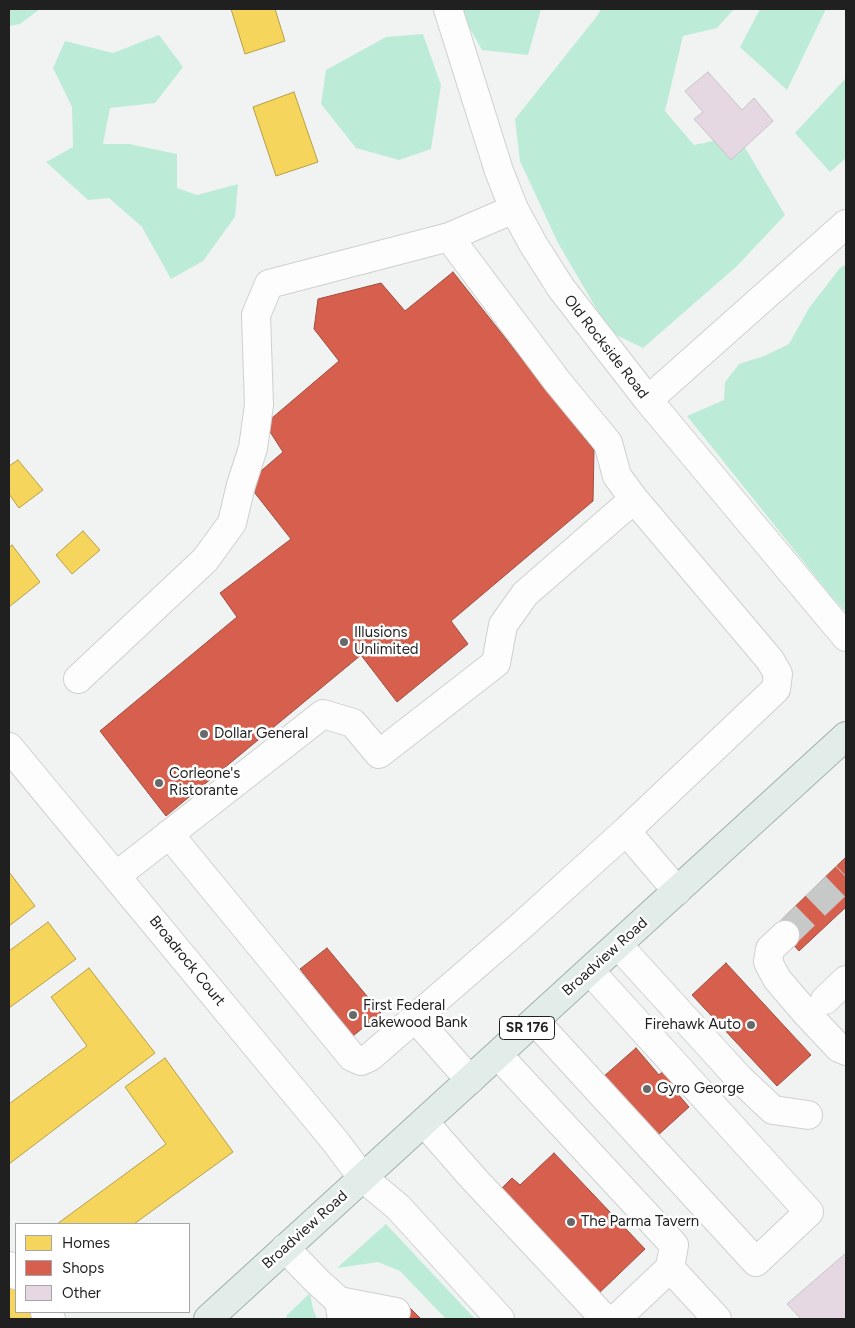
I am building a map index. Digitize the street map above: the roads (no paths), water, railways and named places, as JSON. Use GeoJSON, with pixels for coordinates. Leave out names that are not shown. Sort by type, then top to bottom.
{"type":"FeatureCollection","features":[{"type":"Feature","properties":{"kind":"main road","name":"Broadview Road"},"geometry":{"type":"LineString","coordinates":[[208,1319],[846,736]]}},
{"type":"Feature","properties":{"kind":"street","name":"Old Rockside Road"},"geometry":{"type":"LineString","coordinates":[[448,9],[499,170],[514,209],[533,244],[561,288],[648,400],[846,638]]}},
{"type":"Feature","properties":{"kind":"street"},"geometry":{"type":"LineString","coordinates":[[78,679],[205,560],[232,523],[241,485],[253,448],[260,405],[256,315],[269,284],[448,237],[514,209]]}},
{"type":"Feature","properties":{"kind":"street"},"geometry":{"type":"LineString","coordinates":[[648,400],[846,224]]}},
{"type":"Feature","properties":{"kind":"street"},"geometry":{"type":"LineString","coordinates":[[168,834],[352,1057],[361,1060],[370,1057],[520,927],[626,831],[776,689],[778,674],[770,660],[634,499],[617,476],[608,443],[551,373],[448,237]]}},
{"type":"Feature","properties":{"kind":"street"},"geometry":{"type":"LineString","coordinates":[[116,876],[323,714],[353,723],[379,754],[496,663],[503,625],[526,594],[634,499]]}},
{"type":"Feature","properties":{"kind":"street","name":"Broadrock Court"},"geometry":{"type":"LineString","coordinates":[[9,747],[335,1141],[362,1178],[398,1206],[500,1319]]}},
{"type":"Feature","properties":{"kind":"street"},"geometry":{"type":"LineString","coordinates":[[626,831],[677,891]]}},
{"type":"Feature","properties":{"kind":"street"},"geometry":{"type":"LineString","coordinates":[[785,935],[770,949],[768,962],[777,979],[807,1014],[839,1048],[846,1051]]}},
{"type":"Feature","properties":{"kind":"street"},"geometry":{"type":"LineString","coordinates":[[618,945],[739,1078],[773,1110],[808,1115]]}},
{"type":"Feature","properties":{"kind":"street"},"geometry":{"type":"LineString","coordinates":[[535,1020],[756,1262],[808,1212],[590,971]]}},
{"type":"Feature","properties":{"kind":"street"},"geometry":{"type":"LineString","coordinates":[[825,1000],[846,980]]}},
{"type":"Feature","properties":{"kind":"street"},"geometry":{"type":"LineString","coordinates":[[415,1018],[470,1080]]}},
{"type":"Feature","properties":{"kind":"street"},"geometry":{"type":"LineString","coordinates":[[498,1055],[674,1245],[670,1268],[616,1319]]}},
{"type":"Feature","properties":{"kind":"street"},"geometry":{"type":"LineString","coordinates":[[424,1122],[604,1319]]}},
{"type":"Feature","properties":{"kind":"street"},"geometry":{"type":"LineString","coordinates":[[285,1248],[317,1281],[340,1310],[396,1312]]}},
{"type":"Feature","properties":{"kind":"street"},"geometry":{"type":"LineString","coordinates":[[670,1268],[718,1319]]}},
{"type":"Feature","properties":{"kind":"tunnel"},"geometry":{"type":"LineString","coordinates":[[785,935],[846,876]]}},
{"type":"Feature","properties":{"kind":"place","name":"Illusions Unlimited"},"geometry":{"type":"Point","coordinates":[344,642]}},
{"type":"Feature","properties":{"kind":"place","name":"Dollar General"},"geometry":{"type":"Point","coordinates":[204,734]}},
{"type":"Feature","properties":{"kind":"place","name":"Corleone's Ristorante"},"geometry":{"type":"Point","coordinates":[159,783]}},
{"type":"Feature","properties":{"kind":"place","name":"First Federal Lakewood Bank"},"geometry":{"type":"Point","coordinates":[353,1015]}},
{"type":"Feature","properties":{"kind":"place","name":"Firehawk Auto"},"geometry":{"type":"Point","coordinates":[751,1025]}},
{"type":"Feature","properties":{"kind":"place","name":"Gyro George"},"geometry":{"type":"Point","coordinates":[647,1089]}},
{"type":"Feature","properties":{"kind":"place","name":"The Parma Tavern"},"geometry":{"type":"Point","coordinates":[571,1222]}}]}
